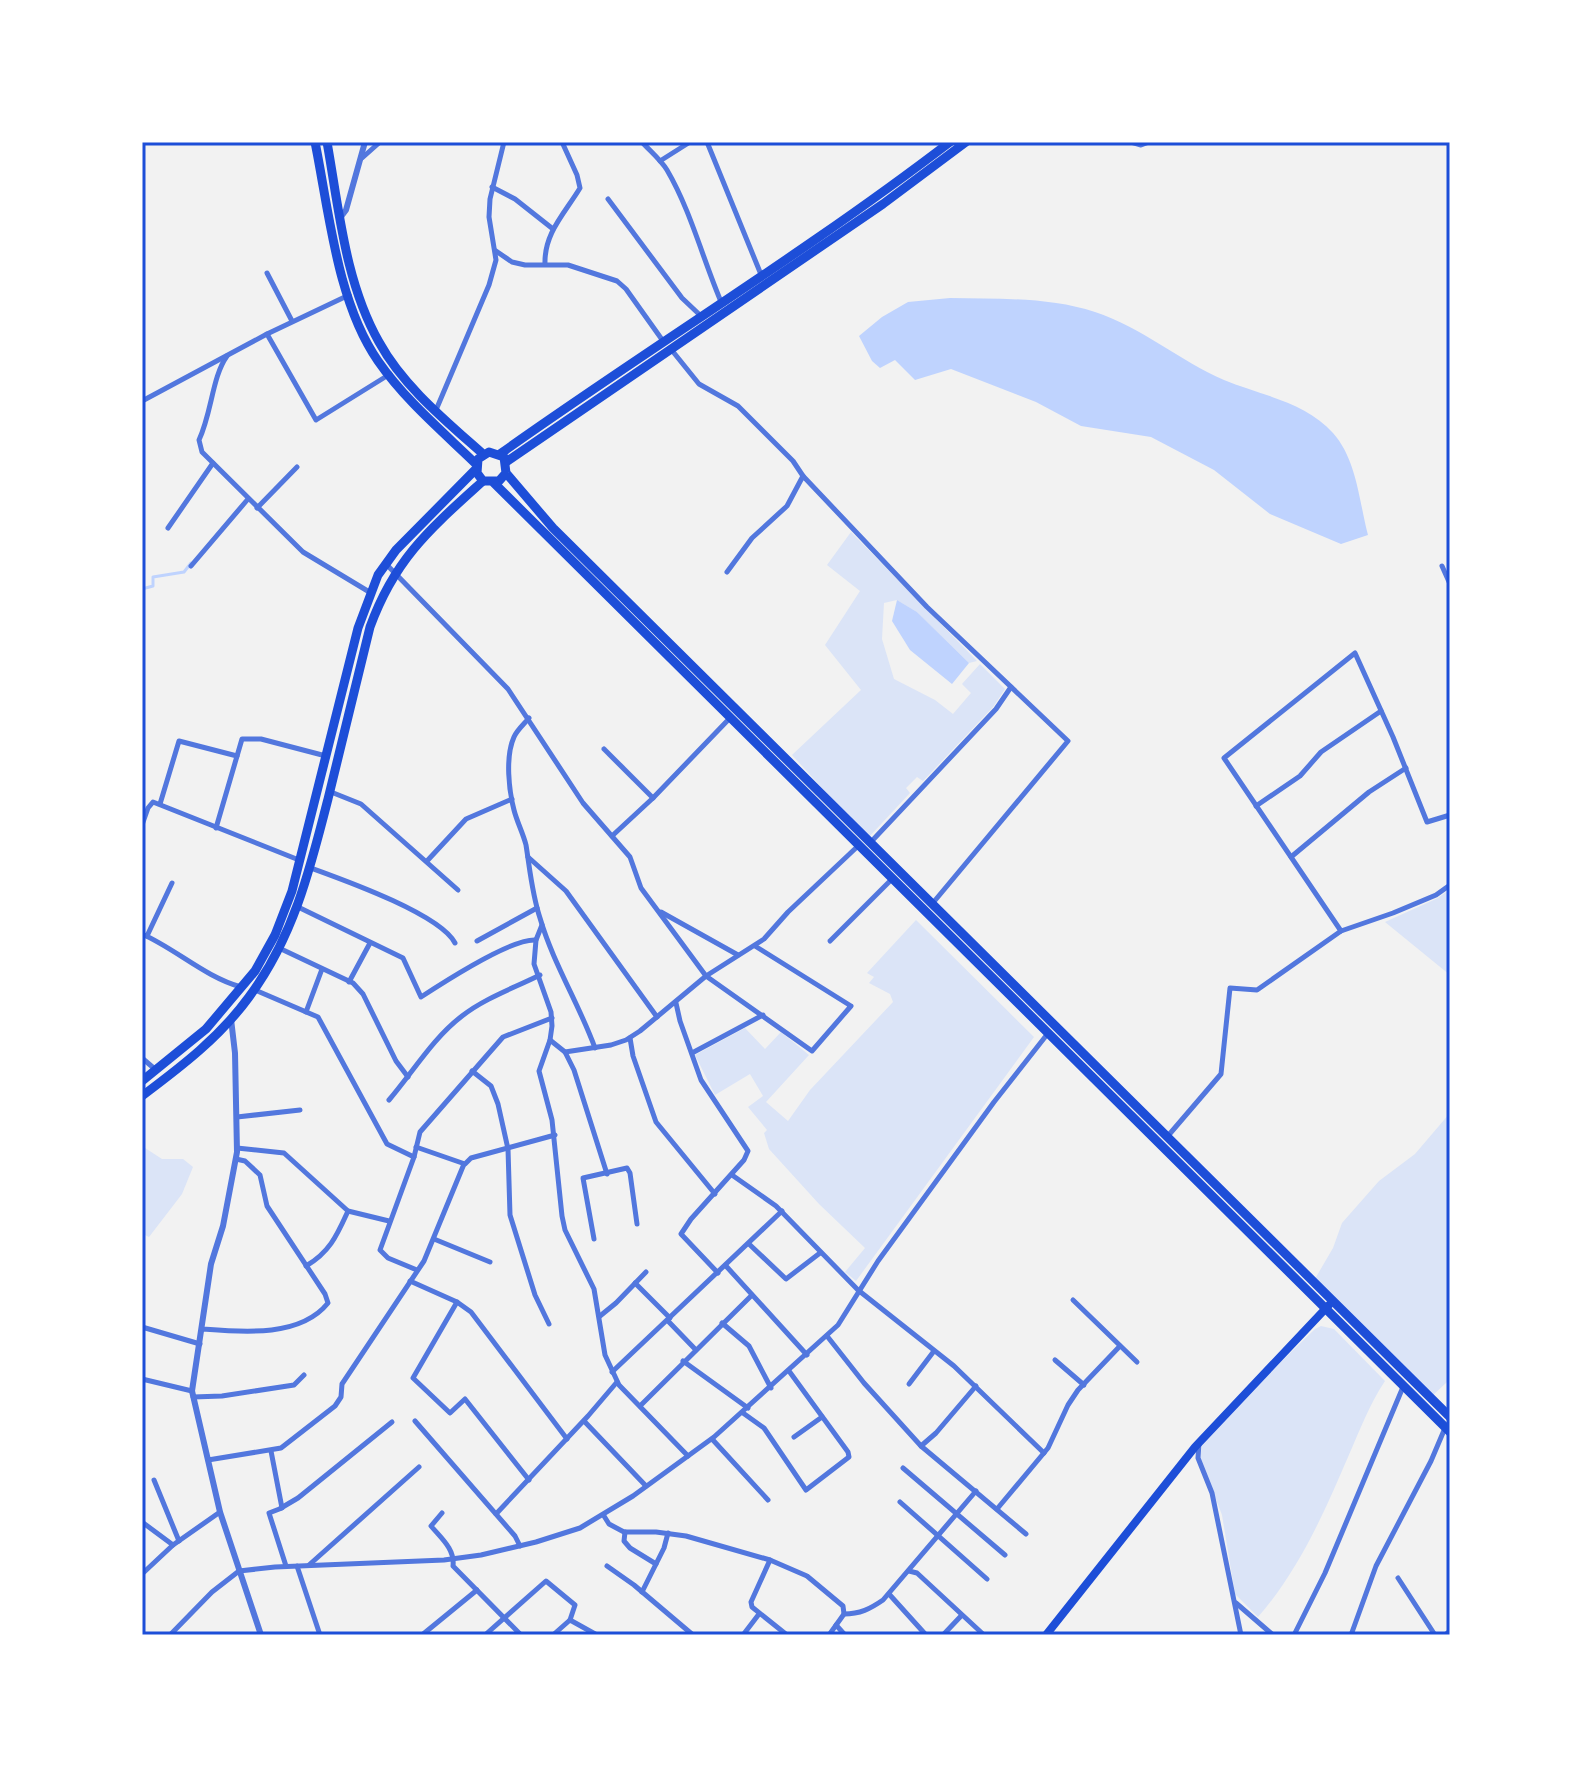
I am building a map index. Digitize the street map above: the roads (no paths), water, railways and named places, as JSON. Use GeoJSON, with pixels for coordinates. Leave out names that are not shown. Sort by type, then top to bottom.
{"type":"FeatureCollection","features":[{"type":"Feature","properties":{"kind":"highway"},"geometry":{"type":"LineString","coordinates":[[315,142],[364,312],[392,371],[489,482],[858,846],[1166,1138],[1450,1417]]}},
{"type":"Feature","properties":{"kind":"highway"},"geometry":{"type":"LineString","coordinates":[[327,142],[349,295],[360,328],[376,358],[483,454]]}},
{"type":"Feature","properties":{"kind":"highway"},"geometry":{"type":"LineString","coordinates":[[668,346],[703,317],[724,308],[762,277],[950,144],[966,142]]}},
{"type":"Feature","properties":{"kind":"highway"},"geometry":{"type":"LineString","coordinates":[[142,1096],[193,1057],[231,1019],[254,990],[279,948],[298,907],[310,867],[370,627],[395,572],[431,527],[489,482],[504,463],[668,346],[883,204],[950,144]]}},
{"type":"Feature","properties":{"kind":"highway"},"geometry":{"type":"LineString","coordinates":[[142,1081],[206,1029],[242,987],[275,935],[292,891],[358,628],[371,593],[386,564],[476,466],[483,454],[489,452],[504,463],[553,528],[932,905],[1325,1310],[1448,1430]]}},
{"type":"Feature","properties":{"kind":"main road"},"geometry":{"type":"LineString","coordinates":[[1046,1635],[1199,1442],[1333,1301]]}},
{"type":"Feature","properties":{"kind":"street"},"geometry":{"type":"LineString","coordinates":[[336,219],[346,210],[365,142]]}},
{"type":"Feature","properties":{"kind":"street"},"geometry":{"type":"LineString","coordinates":[[361,158],[380,142]]}},
{"type":"Feature","properties":{"kind":"street"},"geometry":{"type":"LineString","coordinates":[[436,410],[489,285],[496,251],[489,217],[492,187],[504,142]]}},
{"type":"Feature","properties":{"kind":"street"},"geometry":{"type":"LineString","coordinates":[[545,264],[553,229],[580,188],[562,142]]}},
{"type":"Feature","properties":{"kind":"street"},"geometry":{"type":"LineString","coordinates":[[642,142],[666,167],[724,308]]}},
{"type":"Feature","properties":{"kind":"street"},"geometry":{"type":"LineString","coordinates":[[660,161],[690,142]]}},
{"type":"Feature","properties":{"kind":"street"},"geometry":{"type":"LineString","coordinates":[[707,142],[762,277]]}},
{"type":"Feature","properties":{"kind":"street"},"geometry":{"type":"LineString","coordinates":[[1131,142],[1141,145],[1149,142]]}},
{"type":"Feature","properties":{"kind":"street"},"geometry":{"type":"LineString","coordinates":[[492,187],[515,199],[553,229]]}},
{"type":"Feature","properties":{"kind":"street"},"geometry":{"type":"LineString","coordinates":[[608,199],[682,298],[703,317]]}},
{"type":"Feature","properties":{"kind":"street"},"geometry":{"type":"LineString","coordinates":[[496,251],[512,262],[568,265],[617,281],[699,384],[738,406],[927,607],[1068,741],[932,905]]}},
{"type":"Feature","properties":{"kind":"street"},"geometry":{"type":"LineString","coordinates":[[267,273],[292,321]]}},
{"type":"Feature","properties":{"kind":"street"},"geometry":{"type":"LineString","coordinates":[[144,400],[292,321],[349,295]]}},
{"type":"Feature","properties":{"kind":"street"},"geometry":{"type":"LineString","coordinates":[[267,334],[316,420],[392,371]]}},
{"type":"Feature","properties":{"kind":"street"},"geometry":{"type":"LineString","coordinates":[[228,355],[219,368],[208,420],[199,440],[202,452],[303,552],[371,593]]}},
{"type":"Feature","properties":{"kind":"street"},"geometry":{"type":"LineString","coordinates":[[168,528],[213,463]]}},
{"type":"Feature","properties":{"kind":"street"},"geometry":{"type":"LineString","coordinates":[[257,508],[297,467]]}},
{"type":"Feature","properties":{"kind":"street"},"geometry":{"type":"LineString","coordinates":[[727,572],[752,538],[787,506],[803,476]]}},
{"type":"Feature","properties":{"kind":"street"},"geometry":{"type":"LineString","coordinates":[[191,566],[248,499]]}},
{"type":"Feature","properties":{"kind":"street"},"geometry":{"type":"LineString","coordinates":[[386,564],[508,689],[583,803],[630,857],[641,888],[706,976],[812,1051],[851,1006],[755,946]]}},
{"type":"Feature","properties":{"kind":"street"},"geometry":{"type":"LineString","coordinates":[[1442,566],[1450,584]]}},
{"type":"Feature","properties":{"kind":"street"},"geometry":{"type":"LineString","coordinates":[[1341,931],[1224,758],[1355,653],[1427,822],[1450,815]]}},
{"type":"Feature","properties":{"kind":"street"},"geometry":{"type":"LineString","coordinates":[[869,843],[996,709],[1011,687]]}},
{"type":"Feature","properties":{"kind":"street"},"geometry":{"type":"LineString","coordinates":[[1256,806],[1300,776],[1321,752],[1381,711]]}},
{"type":"Feature","properties":{"kind":"street"},"geometry":{"type":"LineString","coordinates":[[529,718],[515,735],[511,746],[512,799],[542,925],[595,1048]]}},
{"type":"Feature","properties":{"kind":"street"},"geometry":{"type":"LineString","coordinates":[[612,836],[729,719]]}},
{"type":"Feature","properties":{"kind":"street"},"geometry":{"type":"LineString","coordinates":[[216,828],[242,739],[261,739],[326,756]]}},
{"type":"Feature","properties":{"kind":"street"},"geometry":{"type":"LineString","coordinates":[[160,804],[179,741],[237,756]]}},
{"type":"Feature","properties":{"kind":"street"},"geometry":{"type":"LineString","coordinates":[[604,749],[653,798]]}},
{"type":"Feature","properties":{"kind":"street"},"geometry":{"type":"LineString","coordinates":[[1291,857],[1369,792],[1406,768]]}},
{"type":"Feature","properties":{"kind":"street"},"geometry":{"type":"LineString","coordinates":[[330,791],[361,804],[458,890]]}},
{"type":"Feature","properties":{"kind":"street"},"geometry":{"type":"LineString","coordinates":[[427,861],[466,819],[512,799]]}},
{"type":"Feature","properties":{"kind":"street"},"geometry":{"type":"LineString","coordinates":[[142,825],[153,802],[300,860]]}},
{"type":"Feature","properties":{"kind":"street"},"geometry":{"type":"LineString","coordinates":[[565,1052],[595,1048],[630,1038],[706,976],[755,946],[858,846]]}},
{"type":"Feature","properties":{"kind":"street"},"geometry":{"type":"LineString","coordinates":[[527,857],[566,891],[657,1017]]}},
{"type":"Feature","properties":{"kind":"street"},"geometry":{"type":"LineString","coordinates":[[310,867],[403,906],[442,928],[455,943]]}},
{"type":"Feature","properties":{"kind":"street"},"geometry":{"type":"LineString","coordinates":[[830,941],[892,879]]}},
{"type":"Feature","properties":{"kind":"street"},"geometry":{"type":"LineString","coordinates":[[172,883],[144,935],[225,982],[242,987]]}},
{"type":"Feature","properties":{"kind":"street"},"geometry":{"type":"LineString","coordinates":[[1166,1138],[1221,1074],[1230,988],[1257,990],[1341,931],[1436,895],[1450,885]]}},
{"type":"Feature","properties":{"kind":"street"},"geometry":{"type":"LineString","coordinates":[[298,907],[403,958],[421,997],[454,975],[496,954],[528,939],[536,940]]}},
{"type":"Feature","properties":{"kind":"street"},"geometry":{"type":"LineString","coordinates":[[477,941],[537,908]]}},
{"type":"Feature","properties":{"kind":"street"},"geometry":{"type":"LineString","coordinates":[[657,909],[738,955]]}},
{"type":"Feature","properties":{"kind":"street"},"geometry":{"type":"LineString","coordinates":[[542,925],[536,940],[534,964],[552,1018],[550,1040],[539,1071],[555,1135],[565,1230],[594,1289],[605,1355],[617,1382],[688,1456]]}},
{"type":"Feature","properties":{"kind":"street"},"geometry":{"type":"LineString","coordinates":[[349,982],[370,943]]}},
{"type":"Feature","properties":{"kind":"street"},"geometry":{"type":"LineString","coordinates":[[279,948],[349,982],[363,994],[396,1061],[408,1078]]}},
{"type":"Feature","properties":{"kind":"street"},"geometry":{"type":"LineString","coordinates":[[306,1012],[322,969]]}},
{"type":"Feature","properties":{"kind":"street"},"geometry":{"type":"LineString","coordinates":[[389,1100],[459,1018],[540,975]]}},
{"type":"Feature","properties":{"kind":"street"},"geometry":{"type":"LineString","coordinates":[[254,990],[318,1017],[387,1144],[414,1157]]}},
{"type":"Feature","properties":{"kind":"street"},"geometry":{"type":"LineString","coordinates":[[676,1002],[680,1021],[706,1088],[748,1151],[732,1175],[681,1234],[718,1273]]}},
{"type":"Feature","properties":{"kind":"street"},"geometry":{"type":"LineString","coordinates":[[692,1053],[763,1015]]}},
{"type":"Feature","properties":{"kind":"street"},"geometry":{"type":"LineString","coordinates":[[417,1270],[382,1254],[382,1241],[414,1157],[420,1132],[503,1037],[552,1018]]}},
{"type":"Feature","properties":{"kind":"street"},"geometry":{"type":"LineString","coordinates":[[231,1019],[235,1053],[236,1159],[223,1226],[211,1264],[193,1394],[220,1512],[261,1635]]}},
{"type":"Feature","properties":{"kind":"street"},"geometry":{"type":"LineString","coordinates":[[170,1635],[212,1592],[239,1571],[454,1558],[520,1546],[580,1528],[604,1516],[712,1439],[838,1325],[858,1290],[994,1102],[1051,1030]]}},
{"type":"Feature","properties":{"kind":"street"},"geometry":{"type":"LineString","coordinates":[[630,1038],[633,1056],[656,1122],[715,1194]]}},
{"type":"Feature","properties":{"kind":"street"},"geometry":{"type":"LineString","coordinates":[[550,1040],[565,1052],[574,1070],[607,1174]]}},
{"type":"Feature","properties":{"kind":"street"},"geometry":{"type":"LineString","coordinates":[[142,1058],[156,1070]]}},
{"type":"Feature","properties":{"kind":"street"},"geometry":{"type":"LineString","coordinates":[[472,1071],[491,1086],[498,1104],[508,1149],[510,1215],[535,1295],[549,1324]]}},
{"type":"Feature","properties":{"kind":"street"},"geometry":{"type":"LineString","coordinates":[[237,1117],[300,1110]]}},
{"type":"Feature","properties":{"kind":"street"},"geometry":{"type":"LineString","coordinates":[[208,1460],[271,1451],[294,1440],[335,1406],[341,1397],[342,1384],[434,1239],[464,1164],[471,1158],[555,1135]]}},
{"type":"Feature","properties":{"kind":"street"},"geometry":{"type":"LineString","coordinates":[[416,1147],[464,1164]]}},
{"type":"Feature","properties":{"kind":"street"},"geometry":{"type":"LineString","coordinates":[[237,1148],[284,1153],[348,1211],[389,1221]]}},
{"type":"Feature","properties":{"kind":"street"},"geometry":{"type":"LineString","coordinates":[[202,1329],[266,1331],[298,1324],[322,1311],[328,1303],[267,1206],[260,1175],[245,1161],[236,1159]]}},
{"type":"Feature","properties":{"kind":"street"},"geometry":{"type":"LineString","coordinates":[[594,1239],[583,1178],[627,1168],[637,1224]]}},
{"type":"Feature","properties":{"kind":"street"},"geometry":{"type":"LineString","coordinates":[[732,1175],[782,1211],[858,1290],[976,1386],[1044,1453]]}},
{"type":"Feature","properties":{"kind":"street"},"geometry":{"type":"LineString","coordinates":[[306,1266],[330,1248],[348,1211]]}},
{"type":"Feature","properties":{"kind":"street"},"geometry":{"type":"LineString","coordinates":[[612,1372],[782,1211]]}},
{"type":"Feature","properties":{"kind":"street"},"geometry":{"type":"LineString","coordinates":[[434,1239],[490,1262]]}},
{"type":"Feature","properties":{"kind":"street"},"geometry":{"type":"LineString","coordinates":[[749,1244],[786,1279],[820,1253]]}},
{"type":"Feature","properties":{"kind":"street"},"geometry":{"type":"LineString","coordinates":[[726,1266],[807,1355]]}},
{"type":"Feature","properties":{"kind":"street"},"geometry":{"type":"LineString","coordinates":[[600,1316],[646,1272]]}},
{"type":"Feature","properties":{"kind":"street"},"geometry":{"type":"LineString","coordinates":[[410,1281],[457,1302],[471,1312],[567,1439]]}},
{"type":"Feature","properties":{"kind":"street"},"geometry":{"type":"LineString","coordinates":[[635,1283],[695,1349]]}},
{"type":"Feature","properties":{"kind":"street"},"geometry":{"type":"LineString","coordinates":[[640,1406],[752,1295]]}},
{"type":"Feature","properties":{"kind":"street"},"geometry":{"type":"LineString","coordinates":[[1073,1300],[1137,1362]]}},
{"type":"Feature","properties":{"kind":"street"},"geometry":{"type":"LineString","coordinates":[[457,1302],[413,1378],[450,1413],[465,1399],[529,1480]]}},
{"type":"Feature","properties":{"kind":"street"},"geometry":{"type":"LineString","coordinates":[[722,1323],[749,1346],[771,1388]]}},
{"type":"Feature","properties":{"kind":"street"},"geometry":{"type":"LineString","coordinates":[[142,1327],[200,1344]]}},
{"type":"Feature","properties":{"kind":"street"},"geometry":{"type":"LineString","coordinates":[[827,1336],[864,1383],[921,1446],[1026,1534]]}},
{"type":"Feature","properties":{"kind":"street"},"geometry":{"type":"LineString","coordinates":[[997,1509],[1044,1453],[1068,1405],[1120,1346]]}},
{"type":"Feature","properties":{"kind":"street"},"geometry":{"type":"LineString","coordinates":[[909,1384],[934,1351]]}},
{"type":"Feature","properties":{"kind":"street"},"geometry":{"type":"LineString","coordinates":[[1055,1360],[1084,1385]]}},
{"type":"Feature","properties":{"kind":"street"},"geometry":{"type":"LineString","coordinates":[[683,1361],[748,1408]]}},
{"type":"Feature","properties":{"kind":"street"},"geometry":{"type":"LineString","coordinates":[[743,1413],[764,1428],[806,1490],[849,1457],[789,1371]]}},
{"type":"Feature","properties":{"kind":"street"},"geometry":{"type":"LineString","coordinates":[[142,1379],[193,1394],[222,1396],[294,1385],[304,1375]]}},
{"type":"Feature","properties":{"kind":"street"},"geometry":{"type":"LineString","coordinates":[[496,1514],[617,1382]]}},
{"type":"Feature","properties":{"kind":"street"},"geometry":{"type":"LineString","coordinates":[[921,1446],[976,1386]]}},
{"type":"Feature","properties":{"kind":"street"},"geometry":{"type":"LineString","coordinates":[[1294,1635],[1325,1573],[1403,1387]]}},
{"type":"Feature","properties":{"kind":"street"},"geometry":{"type":"LineString","coordinates":[[794,1437],[822,1417]]}},
{"type":"Feature","properties":{"kind":"street"},"geometry":{"type":"LineString","coordinates":[[415,1421],[515,1536],[520,1546]]}},
{"type":"Feature","properties":{"kind":"street"},"geometry":{"type":"LineString","coordinates":[[584,1421],[646,1486]]}},
{"type":"Feature","properties":{"kind":"street"},"geometry":{"type":"LineString","coordinates":[[286,1566],[269,1513],[316,1484],[392,1422]]}},
{"type":"Feature","properties":{"kind":"street"},"geometry":{"type":"LineString","coordinates":[[1351,1635],[1376,1566],[1448,1430]]}},
{"type":"Feature","properties":{"kind":"street"},"geometry":{"type":"LineString","coordinates":[[712,1439],[768,1500]]}},
{"type":"Feature","properties":{"kind":"street"},"geometry":{"type":"LineString","coordinates":[[1199,1442],[1198,1458],[1212,1493],[1241,1635]]}},
{"type":"Feature","properties":{"kind":"street"},"geometry":{"type":"LineString","coordinates":[[271,1451],[281,1508]]}},
{"type":"Feature","properties":{"kind":"street"},"geometry":{"type":"LineString","coordinates":[[308,1565],[419,1467]]}},
{"type":"Feature","properties":{"kind":"street"},"geometry":{"type":"LineString","coordinates":[[903,1468],[1005,1555]]}},
{"type":"Feature","properties":{"kind":"street"},"geometry":{"type":"LineString","coordinates":[[154,1480],[176,1543]]}},
{"type":"Feature","properties":{"kind":"street"},"geometry":{"type":"LineString","coordinates":[[844,1614],[870,1609],[889,1594],[976,1491]]}},
{"type":"Feature","properties":{"kind":"street"},"geometry":{"type":"LineString","coordinates":[[900,1502],[987,1579]]}},
{"type":"Feature","properties":{"kind":"street"},"geometry":{"type":"LineString","coordinates":[[142,1574],[176,1543],[220,1512]]}},
{"type":"Feature","properties":{"kind":"street"},"geometry":{"type":"LineString","coordinates":[[442,1513],[431,1526],[450,1548],[453,1566],[521,1635]]}},
{"type":"Feature","properties":{"kind":"street"},"geometry":{"type":"LineString","coordinates":[[604,1516],[609,1524],[625,1532],[668,1533],[770,1560],[807,1576],[843,1606],[844,1614],[829,1635]]}},
{"type":"Feature","properties":{"kind":"street"},"geometry":{"type":"LineString","coordinates":[[142,1522],[176,1543]]}},
{"type":"Feature","properties":{"kind":"street"},"geometry":{"type":"LineString","coordinates":[[625,1532],[624,1541],[630,1548],[656,1564]]}},
{"type":"Feature","properties":{"kind":"street"},"geometry":{"type":"LineString","coordinates":[[642,1592],[668,1533]]}},
{"type":"Feature","properties":{"kind":"street"},"geometry":{"type":"LineString","coordinates":[[770,1560],[751,1602],[759,1614],[787,1635]]}},
{"type":"Feature","properties":{"kind":"street"},"geometry":{"type":"LineString","coordinates":[[297,1566],[320,1635]]}},
{"type":"Feature","properties":{"kind":"street"},"geometry":{"type":"LineString","coordinates":[[607,1566],[693,1635]]}},
{"type":"Feature","properties":{"kind":"street"},"geometry":{"type":"LineString","coordinates":[[909,1571],[917,1573],[984,1635]]}},
{"type":"Feature","properties":{"kind":"street"},"geometry":{"type":"LineString","coordinates":[[1398,1578],[1435,1635]]}},
{"type":"Feature","properties":{"kind":"street"},"geometry":{"type":"LineString","coordinates":[[485,1635],[546,1581],[575,1605],[570,1620],[553,1635]]}},
{"type":"Feature","properties":{"kind":"street"},"geometry":{"type":"LineString","coordinates":[[422,1635],[477,1590]]}},
{"type":"Feature","properties":{"kind":"street"},"geometry":{"type":"LineString","coordinates":[[889,1594],[926,1635]]}},
{"type":"Feature","properties":{"kind":"street"},"geometry":{"type":"LineString","coordinates":[[1236,1603],[1273,1635]]}},
{"type":"Feature","properties":{"kind":"street"},"geometry":{"type":"LineString","coordinates":[[743,1635],[759,1614]]}},
{"type":"Feature","properties":{"kind":"street"},"geometry":{"type":"LineString","coordinates":[[943,1635],[961,1616]]}},
{"type":"Feature","properties":{"kind":"street"},"geometry":{"type":"LineString","coordinates":[[570,1620],[597,1635]]}},
{"type":"Feature","properties":{"kind":"street"},"geometry":{"type":"LineString","coordinates":[[836,1625],[845,1635]]}},
{"type":"Feature","properties":{"kind":"street"},"geometry":{"type":"LineString","coordinates":[[1445,1635],[1450,1631]]}},
{"type":"Feature","properties":{"kind":"water"},"geometry":{"type":"Polygon","coordinates":[[[950,298],[1042,301],[1095,312],[1128,326],[1224,380],[1282,400],[1310,414],[1333,433],[1347,456],[1368,535],[1341,544],[1270,514],[1214,470],[1151,437],[1081,426],[1036,402],[951,369],[915,380],[895,360],[880,368],[872,361],[859,336],[882,317],[908,302],[950,298]]]}},
{"type":"Feature","properties":{"kind":"water"},"geometry":{"type":"Polygon","coordinates":[[[897,600],[917,612],[969,663],[952,684],[910,650],[892,621],[897,600]]]}},
{"type":"Feature","properties":{"kind":"waterway"},"geometry":{"type":"LineString","coordinates":[[142,589],[153,586],[153,577],[184,572],[191,563]]}}]}
